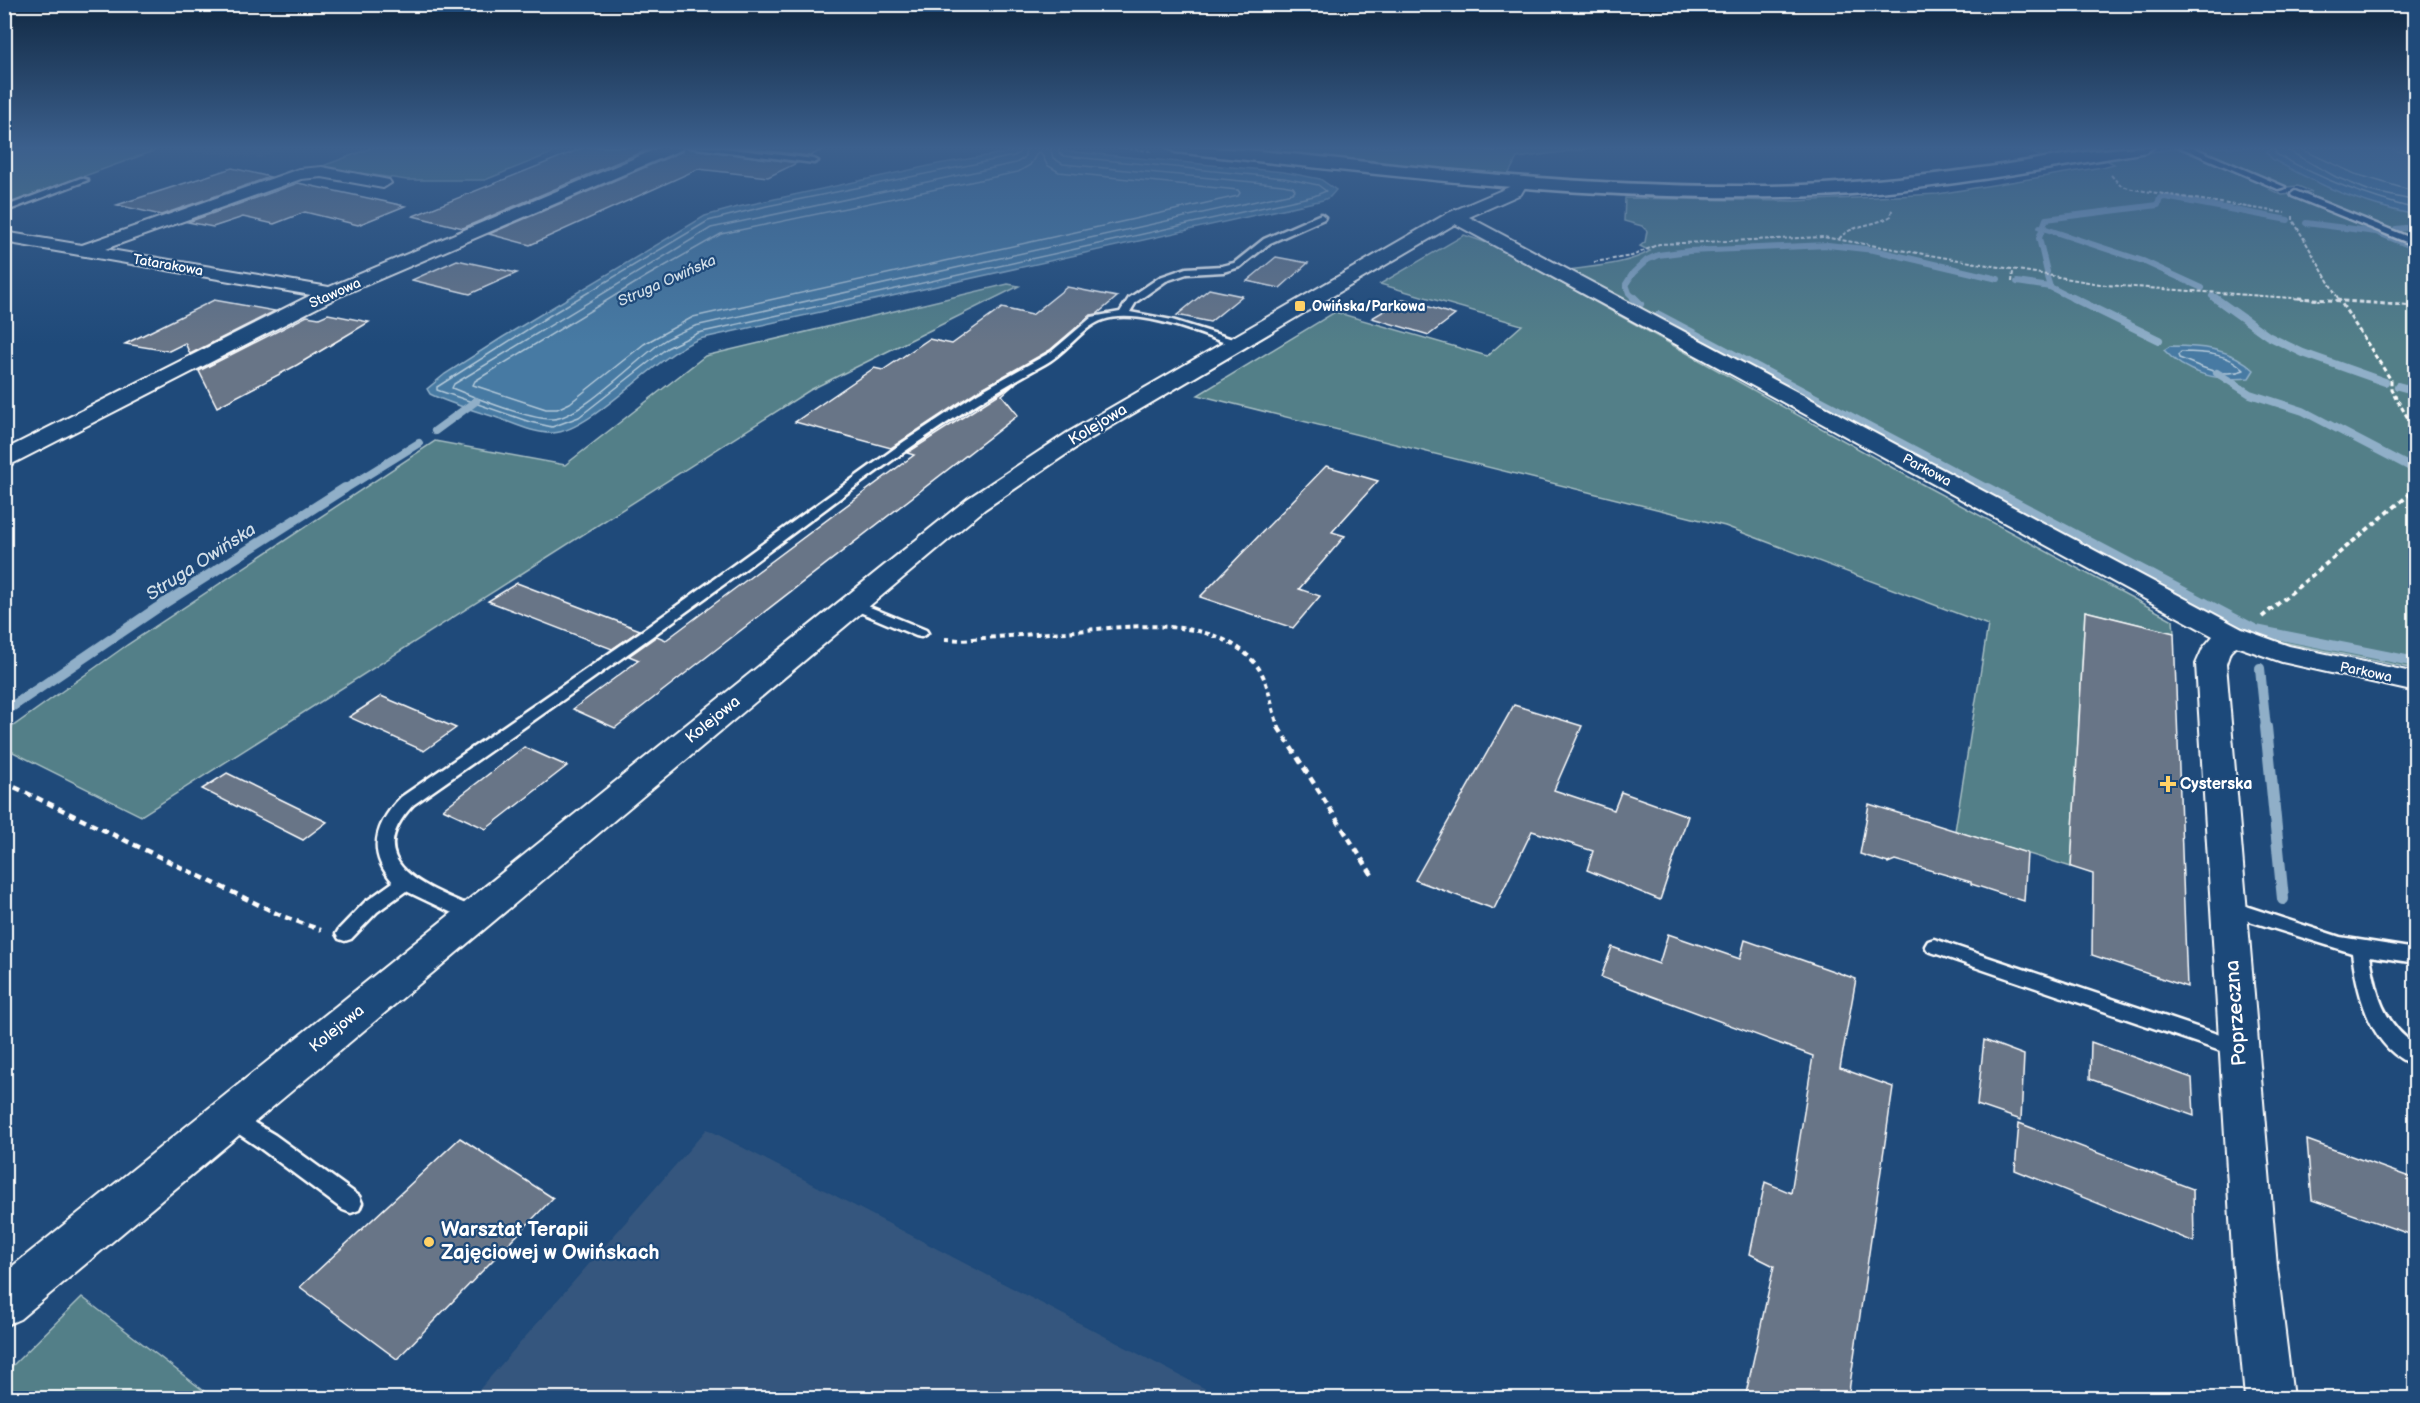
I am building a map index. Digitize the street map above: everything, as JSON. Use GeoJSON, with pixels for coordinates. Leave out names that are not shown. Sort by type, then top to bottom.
{"type":"FeatureCollection","features":[{"type":"Feature","properties":{"kind":"street"},"geometry":{"type":"LineString","coordinates":[[84,250],[190,212]]}},
{"type":"Feature","properties":{"kind":"street","name":"Stawowa"},"geometry":{"type":"LineString","coordinates":[[4,459],[331,293],[521,212]]}},
{"type":"Feature","properties":{"kind":"street","name":"Kolejowa"},"geometry":{"type":"LineString","coordinates":[[4,1303],[852,604],[998,488],[1075,438],[1461,212]]}},
{"type":"Feature","properties":{"kind":"street","name":"Parkowa"},"geometry":{"type":"LineString","coordinates":[[1463,212],[1548,265],[2232,636],[2282,653],[2415,682]]}},
{"type":"Feature","properties":{"kind":"street","name":"Tatarakowa"},"geometry":{"type":"LineString","coordinates":[[4,237],[331,293]]}},
{"type":"Feature","properties":{"kind":"street","name":"Poprzeczna"},"geometry":{"type":"LineString","coordinates":[[2232,636],[2217,648],[2211,664],[2256,1278],[2269,1398]]}},
{"type":"Feature","properties":{"kind":"lane"},"geometry":{"type":"LineString","coordinates":[[2340,212],[2415,243]]}},
{"type":"Feature","properties":{"kind":"lane"},"geometry":{"type":"LineString","coordinates":[[1124,314],[1132,300],[1163,279],[1186,271],[1223,269],[1237,265],[1267,241],[1320,217]]}},
{"type":"Feature","properties":{"kind":"lane"},"geometry":{"type":"LineString","coordinates":[[475,916],[405,882],[392,869],[384,844],[390,821],[407,801],[620,654],[936,426],[991,390],[1056,353],[1095,320],[1124,314],[1204,332],[1235,343]]}},
{"type":"Feature","properties":{"kind":"lane"},"geometry":{"type":"LineString","coordinates":[[852,604],[921,633]]}},
{"type":"Feature","properties":{"kind":"lane"},"geometry":{"type":"LineString","coordinates":[[345,934],[371,907],[405,882]]}},
{"type":"Feature","properties":{"kind":"lane"},"geometry":{"type":"LineString","coordinates":[[2230,908],[2340,944],[2415,956]]}},
{"type":"Feature","properties":{"kind":"lane"},"geometry":{"type":"LineString","coordinates":[[1934,946],[2238,1049]]}},
{"type":"Feature","properties":{"kind":"lane"},"geometry":{"type":"LineString","coordinates":[[2360,948],[2369,1002],[2376,1020],[2395,1042],[2415,1058]]}},
{"type":"Feature","properties":{"kind":"lane"},"geometry":{"type":"LineString","coordinates":[[230,1117],[351,1203]]}},
{"type":"Feature","properties":{"kind":"path"},"geometry":{"type":"LineString","coordinates":[[1839,239],[1844,232],[1882,222],[1891,212]]}},
{"type":"Feature","properties":{"kind":"path"},"geometry":{"type":"LineString","coordinates":[[2284,212],[2294,214],[2293,220],[2340,301],[2391,380],[2391,389],[2415,432]]}},
{"type":"Feature","properties":{"kind":"path"},"geometry":{"type":"LineString","coordinates":[[1548,265],[1619,258],[1659,244],[1809,237],[1839,239],[2013,271],[2106,285],[2415,306]]}},
{"type":"Feature","properties":{"kind":"path"},"geometry":{"type":"LineString","coordinates":[[2012,282],[2013,271]]}},
{"type":"Feature","properties":{"kind":"path"},"geometry":{"type":"LineString","coordinates":[[2266,615],[2415,489]]}},
{"type":"Feature","properties":{"kind":"path"},"geometry":{"type":"LineString","coordinates":[[921,633],[939,639],[961,640],[1151,625],[1200,632],[1238,649],[1254,662],[1262,674],[1272,714],[1280,732],[1374,878]]}},
{"type":"Feature","properties":{"kind":"path"},"geometry":{"type":"LineString","coordinates":[[4,782],[282,916],[316,929],[345,934]]}},
{"type":"Feature","properties":{"kind":"shaded area"},"geometry":{"type":"Polygon","coordinates":[[[707,1129],[1223,1398],[472,1398],[707,1129]]]}},
{"type":"Feature","properties":{"kind":"green space"},"geometry":{"type":"Polygon","coordinates":[[[1624,212],[2415,212],[2415,669],[2249,635],[1569,270],[1621,262],[1650,251],[1640,246],[1645,242],[1647,231],[1642,226],[1624,221],[1624,212]]]}},
{"type":"Feature","properties":{"kind":"green space"},"geometry":{"type":"Polygon","coordinates":[[[1464,235],[1493,245],[1918,482],[2173,620],[2174,633],[2085,611],[2071,867],[1955,831],[1988,625],[1725,526],[1198,395],[1335,312],[1487,356],[1522,325],[1380,284],[1464,235]]]}},
{"type":"Feature","properties":{"kind":"green space"},"geometry":{"type":"Polygon","coordinates":[[[1008,284],[1019,286],[810,390],[141,816],[5,748],[5,732],[127,645],[435,441],[565,465],[705,356],[1008,284]]]}},
{"type":"Feature","properties":{"kind":"green space"},"geometry":{"type":"Polygon","coordinates":[[[82,1297],[213,1398],[5,1398],[5,1373],[82,1297]]]}},
{"type":"Feature","properties":{"kind":"water"},"geometry":{"type":"Polygon","coordinates":[[[718,212],[1267,212],[699,339],[663,361],[586,420],[569,429],[553,433],[531,430],[430,394],[427,389],[445,374],[705,216],[718,212]]]}},
{"type":"Feature","properties":{"kind":"water"},"geometry":{"type":"Polygon","coordinates":[[[2170,346],[2215,350],[2236,357],[2254,370],[2249,378],[2237,379],[2203,374],[2172,358],[2164,350],[2170,346]]]}},
{"type":"Feature","properties":{"kind":"building"},"geometry":{"type":"Polygon","coordinates":[[[150,212],[168,212],[161,215],[150,212]]]}},
{"type":"Feature","properties":{"kind":"building"},"geometry":{"type":"Polygon","coordinates":[[[215,212],[304,212],[274,224],[243,217],[213,227],[188,222],[215,212]]]}},
{"type":"Feature","properties":{"kind":"building"},"geometry":{"type":"Polygon","coordinates":[[[307,212],[389,212],[358,225],[307,212]]]}},
{"type":"Feature","properties":{"kind":"building"},"geometry":{"type":"Polygon","coordinates":[[[422,212],[500,212],[463,228],[413,216],[422,212]]]}},
{"type":"Feature","properties":{"kind":"building"},"geometry":{"type":"Polygon","coordinates":[[[539,212],[602,212],[530,245],[489,234],[539,212]]]}},
{"type":"Feature","properties":{"kind":"building"},"geometry":{"type":"Polygon","coordinates":[[[1276,257],[1308,263],[1280,288],[1247,281],[1276,257]]]}},
{"type":"Feature","properties":{"kind":"building"},"geometry":{"type":"Polygon","coordinates":[[[457,260],[517,273],[470,294],[412,280],[457,260]]]}},
{"type":"Feature","properties":{"kind":"building"},"geometry":{"type":"Polygon","coordinates":[[[1067,287],[1117,297],[1097,314],[1091,315],[1050,350],[977,391],[891,448],[795,422],[874,368],[883,370],[929,339],[952,344],[1002,308],[1032,315],[1067,287]]]}},
{"type":"Feature","properties":{"kind":"building"},"geometry":{"type":"Polygon","coordinates":[[[1209,289],[1242,296],[1210,322],[1177,315],[1209,289]]]}},
{"type":"Feature","properties":{"kind":"building"},"geometry":{"type":"Polygon","coordinates":[[[1404,299],[1455,315],[1429,335],[1372,318],[1404,299]]]}},
{"type":"Feature","properties":{"kind":"building"},"geometry":{"type":"Polygon","coordinates":[[[214,300],[275,311],[190,354],[185,343],[169,351],[125,344],[214,300]]]}},
{"type":"Feature","properties":{"kind":"building"},"geometry":{"type":"Polygon","coordinates":[[[328,314],[369,322],[297,365],[217,407],[199,371],[307,316],[319,318],[328,314]]]}},
{"type":"Feature","properties":{"kind":"building"},"geometry":{"type":"Polygon","coordinates":[[[1016,383],[1002,395],[1018,415],[615,728],[573,709],[639,660],[629,656],[657,636],[666,640],[914,455],[907,453],[1016,383]]]}},
{"type":"Feature","properties":{"kind":"building"},"geometry":{"type":"Polygon","coordinates":[[[1326,466],[1378,481],[1332,532],[1345,536],[1299,589],[1320,596],[1293,628],[1200,597],[1326,466]]]}},
{"type":"Feature","properties":{"kind":"building"},"geometry":{"type":"Polygon","coordinates":[[[517,583],[640,630],[612,649],[488,601],[517,583]]]}},
{"type":"Feature","properties":{"kind":"building"},"geometry":{"type":"Polygon","coordinates":[[[2085,611],[2174,633],[2187,987],[2092,955],[2093,874],[2071,867],[2085,611]]]}},
{"type":"Feature","properties":{"kind":"building"},"geometry":{"type":"Polygon","coordinates":[[[381,696],[456,728],[424,751],[349,717],[381,696]]]}},
{"type":"Feature","properties":{"kind":"building"},"geometry":{"type":"Polygon","coordinates":[[[1514,705],[1582,726],[1554,790],[1614,810],[1621,792],[1688,816],[1660,900],[1587,870],[1593,851],[1532,831],[1494,909],[1415,880],[1514,705]]]}},
{"type":"Feature","properties":{"kind":"building"},"geometry":{"type":"Polygon","coordinates":[[[524,747],[567,766],[486,829],[443,809],[524,747]]]}},
{"type":"Feature","properties":{"kind":"building"},"geometry":{"type":"Polygon","coordinates":[[[227,773],[327,822],[303,840],[202,789],[227,773]]]}},
{"type":"Feature","properties":{"kind":"building"},"geometry":{"type":"Polygon","coordinates":[[[1869,804],[2027,853],[2024,901],[1971,884],[1971,882],[1895,860],[1888,863],[1860,854],[1869,804]]]}},
{"type":"Feature","properties":{"kind":"building"},"geometry":{"type":"Polygon","coordinates":[[[1668,934],[1740,959],[1745,940],[1856,979],[1840,1068],[1893,1087],[1848,1398],[1745,1398],[1774,1266],[1750,1254],[1765,1182],[1791,1193],[1813,1056],[1601,977],[1612,947],[1659,964],[1668,934]]]}},
{"type":"Feature","properties":{"kind":"building"},"geometry":{"type":"Polygon","coordinates":[[[1984,1040],[2024,1055],[2021,1120],[1977,1105],[1984,1040]]]}},
{"type":"Feature","properties":{"kind":"building"},"geometry":{"type":"Polygon","coordinates":[[[2091,1042],[2192,1078],[2194,1116],[2090,1079],[2091,1042]]]}},
{"type":"Feature","properties":{"kind":"building"},"geometry":{"type":"Polygon","coordinates":[[[2019,1123],[2193,1189],[2194,1242],[2015,1170],[2019,1123]]]}},
{"type":"Feature","properties":{"kind":"building","name":"Warsztat Terapii Zajęciowej w Owińskach"},"geometry":{"type":"Polygon","coordinates":[[[460,1138],[553,1198],[397,1359],[300,1287],[460,1138]]]}},
{"type":"Feature","properties":{"kind":"building"},"geometry":{"type":"Polygon","coordinates":[[[2307,1140],[2415,1179],[2415,1236],[2312,1200],[2307,1140]]]}},
{"type":"Feature","properties":{"kind":"waterway"},"geometry":{"type":"LineString","coordinates":[[2043,228],[2046,219],[2098,212]]}},
{"type":"Feature","properties":{"kind":"waterway"},"geometry":{"type":"LineString","coordinates":[[2248,212],[2288,220]]}},
{"type":"Feature","properties":{"kind":"waterway"},"geometry":{"type":"LineString","coordinates":[[2306,223],[2376,232],[2416,248]]}},
{"type":"Feature","properties":{"kind":"waterway"},"geometry":{"type":"LineString","coordinates":[[2396,229],[2414,227]]}},
{"type":"Feature","properties":{"kind":"waterway"},"geometry":{"type":"LineString","coordinates":[[2043,228],[2143,261],[2202,288]]}},
{"type":"Feature","properties":{"kind":"waterway"},"geometry":{"type":"LineString","coordinates":[[2043,228],[2039,238],[2047,272]]}},
{"type":"Feature","properties":{"kind":"waterway"},"geometry":{"type":"LineString","coordinates":[[1640,304],[1629,293],[1626,284],[1633,273],[1647,260],[1658,255],[1689,251],[1828,245],[1874,250],[1998,279]]}},
{"type":"Feature","properties":{"kind":"waterway"},"geometry":{"type":"LineString","coordinates":[[2047,277],[2050,287]]}},
{"type":"Feature","properties":{"kind":"waterway"},"geometry":{"type":"LineString","coordinates":[[2017,282],[2050,287]]}},
{"type":"Feature","properties":{"kind":"waterway"},"geometry":{"type":"LineString","coordinates":[[2050,287],[2076,300]]}},
{"type":"Feature","properties":{"kind":"waterway"},"geometry":{"type":"LineString","coordinates":[[2212,296],[2217,300]]}},
{"type":"Feature","properties":{"kind":"waterway"},"geometry":{"type":"LineString","coordinates":[[2073,298],[2159,340]]}},
{"type":"Feature","properties":{"kind":"waterway"},"geometry":{"type":"LineString","coordinates":[[2215,298],[2268,336],[2303,353],[2385,382]]}},
{"type":"Feature","properties":{"kind":"waterway"},"geometry":{"type":"LineString","coordinates":[[1659,315],[1990,490]]}},
{"type":"Feature","properties":{"kind":"waterway"},"geometry":{"type":"LineString","coordinates":[[2217,373],[2250,394],[2303,411],[2416,470]]}},
{"type":"Feature","properties":{"kind":"waterway"},"geometry":{"type":"LineString","coordinates":[[2398,386],[2416,391]]}},
{"type":"Feature","properties":{"kind":"waterway","name":"Struga Owińska"},"geometry":{"type":"LineString","coordinates":[[435,431],[476,401]]}},
{"type":"Feature","properties":{"kind":"waterway","name":"Struga Owińska"},"geometry":{"type":"LineString","coordinates":[[343,490],[419,443]]}},
{"type":"Feature","properties":{"kind":"waterway","name":"Struga Owińska"},"geometry":{"type":"LineString","coordinates":[[4,712],[157,608],[345,488]]}},
{"type":"Feature","properties":{"kind":"waterway"},"geometry":{"type":"LineString","coordinates":[[1987,488],[2256,630],[2416,662]]}},
{"type":"Feature","properties":{"kind":"waterway"},"geometry":{"type":"LineString","coordinates":[[2260,668],[2266,728]]}},
{"type":"Feature","properties":{"kind":"waterway"},"geometry":{"type":"LineString","coordinates":[[2266,727],[2283,899]]}},
{"type":"Feature","properties":{"kind":"place","name":"Owińska/Parkowa"},"geometry":{"type":"Point","coordinates":[1300,306]}},
{"type":"Feature","properties":{"kind":"place","name":"Cysterska"},"geometry":{"type":"Point","coordinates":[2168,784]}},
{"type":"Feature","properties":{"kind":"place","name":"Warsztat Terapii Zajęciowej w Owińskach"},"geometry":{"type":"Point","coordinates":[429,1242]}}]}
